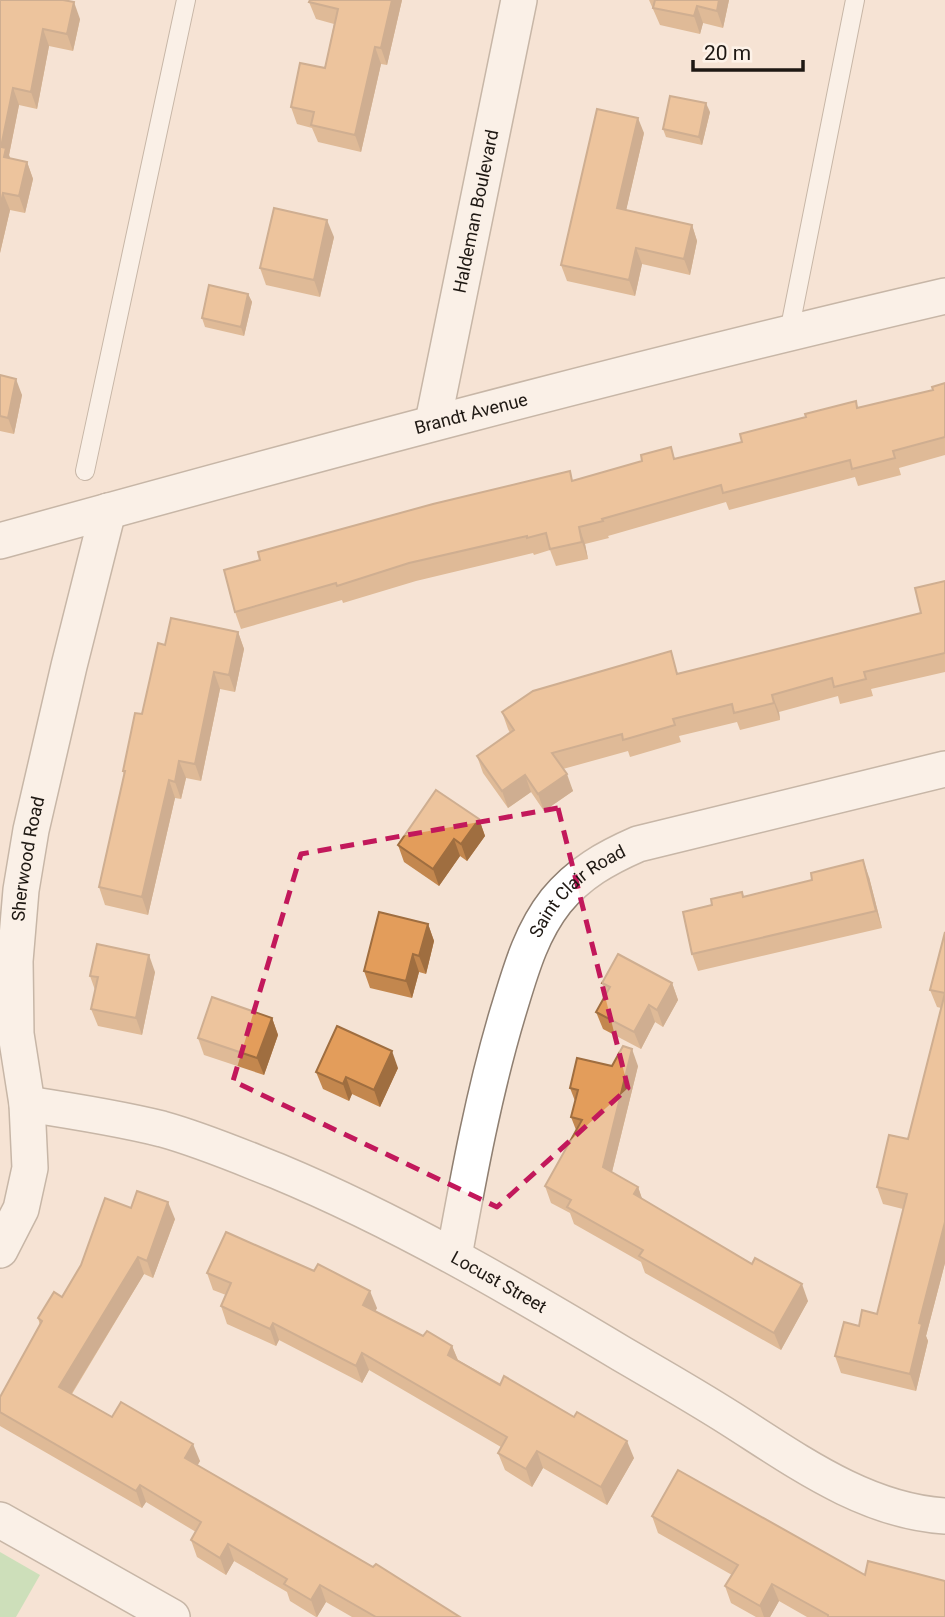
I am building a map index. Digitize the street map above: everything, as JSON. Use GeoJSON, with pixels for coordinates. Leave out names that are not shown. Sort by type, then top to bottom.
{"type":"FeatureCollection","features":[{"type":"Feature","properties":{"kind":"street","name":"Haldeman Boulevard"},"geometry":{"type":"LineString","coordinates":[[433,422],[519,0]]}},
{"type":"Feature","properties":{"kind":"street","name":"Brandt Avenue"},"geometry":{"type":"LineString","coordinates":[[0,541],[433,422],[789,332],[945,296]]}},
{"type":"Feature","properties":{"kind":"street","name":"Sherwood Road"},"geometry":{"type":"LineString","coordinates":[[0,1250],[21,1209],[30,1168],[27,1104],[16,1034],[15,961],[21,890],[66,678],[108,511]]}},
{"type":"Feature","properties":{"kind":"street","name":"Saint Clair Road"},"geometry":{"type":"LineString","coordinates":[[454,1256],[473,1152],[495,1057],[524,959],[538,929],[576,879],[601,860],[638,844],[945,769]]}},
{"type":"Feature","properties":{"kind":"street","name":"Locust Street"},"geometry":{"type":"LineString","coordinates":[[27,1104],[95,1114],[164,1130],[226,1150],[321,1189],[454,1256],[715,1409],[819,1475],[875,1500],[908,1511],[945,1516]]}},
{"type":"Feature","properties":{"kind":"street"},"geometry":{"type":"LineString","coordinates":[[0,1520],[172,1617]]}},
{"type":"Feature","properties":{"kind":"lane"},"geometry":{"type":"LineString","coordinates":[[85,471],[186,0]]}},
{"type":"Feature","properties":{"kind":"lane"},"geometry":{"type":"LineString","coordinates":[[789,332],[855,0]]}},
{"type":"Feature","properties":{"kind":"highlighted area"},"geometry":{"type":"Polygon","coordinates":[[[558,808],[628,1088],[497,1207],[233,1081],[301,854],[558,808]]]}},
{"type":"Feature","properties":{"kind":"green space"},"geometry":{"type":"Polygon","coordinates":[[[0,1552],[40,1575],[16,1617],[0,1617],[0,1552]]]}},
{"type":"Feature","properties":{"kind":"building"},"geometry":{"type":"Polygon","coordinates":[[[0,0],[74,2],[67,34],[43,29],[31,92],[13,88],[1,147],[6,148],[4,157],[27,162],[19,196],[3,193],[0,208],[0,0]]]}},
{"type":"Feature","properties":{"kind":"building"},"geometry":{"type":"Polygon","coordinates":[[[392,0],[381,48],[375,47],[355,135],[311,125],[314,112],[291,107],[300,63],[325,68],[338,9],[309,2],[392,0]]]}},
{"type":"Feature","properties":{"kind":"building"},"geometry":{"type":"Polygon","coordinates":[[[655,0],[719,0],[717,11],[697,6],[694,16],[653,8],[655,0]]]}},
{"type":"Feature","properties":{"kind":"building"},"geometry":{"type":"Polygon","coordinates":[[[670,96],[706,103],[699,137],[663,129],[670,96]]]}},
{"type":"Feature","properties":{"kind":"building"},"geometry":{"type":"Polygon","coordinates":[[[597,109],[638,118],[617,208],[692,225],[684,259],[636,248],[629,280],[561,265],[597,109]]]}},
{"type":"Feature","properties":{"kind":"building"},"geometry":{"type":"Polygon","coordinates":[[[274,208],[327,220],[314,280],[260,268],[274,208]]]}},
{"type":"Feature","properties":{"kind":"building"},"geometry":{"type":"Polygon","coordinates":[[[209,285],[248,294],[241,327],[202,318],[209,285]]]}},
{"type":"Feature","properties":{"kind":"building"},"geometry":{"type":"Polygon","coordinates":[[[0,375],[16,379],[8,418],[0,416],[0,375]]]}},
{"type":"Feature","properties":{"kind":"building"},"geometry":{"type":"Polygon","coordinates":[[[945,383],[945,437],[893,451],[895,458],[852,469],[850,460],[723,493],[721,485],[579,527],[582,542],[550,549],[546,533],[527,536],[409,563],[337,586],[336,583],[235,612],[224,570],[260,560],[258,552],[433,504],[570,471],[572,481],[642,461],[641,455],[671,447],[674,459],[742,442],[740,434],[806,417],[805,414],[856,401],[857,408],[933,390],[932,387],[945,383]]]}},
{"type":"Feature","properties":{"kind":"building"},"geometry":{"type":"Polygon","coordinates":[[[945,581],[945,653],[864,672],[866,679],[834,687],[832,678],[772,695],[774,703],[734,713],[732,704],[673,719],[675,725],[623,740],[622,734],[552,753],[567,774],[538,794],[525,775],[502,791],[477,756],[514,730],[502,712],[533,691],[671,651],[677,674],[921,613],[915,588],[945,581]]]}},
{"type":"Feature","properties":{"kind":"building"},"geometry":{"type":"Polygon","coordinates":[[[171,618],[238,632],[229,675],[214,672],[195,764],[179,761],[175,782],[169,780],[142,897],[99,887],[135,713],[142,714],[158,643],[165,645],[171,618]]]}},
{"type":"Feature","properties":{"kind":"building"},"geometry":{"type":"Polygon","coordinates":[[[436,790],[479,819],[461,844],[454,839],[433,869],[398,845],[436,790]]]}},
{"type":"Feature","properties":{"kind":"building"},"geometry":{"type":"Polygon","coordinates":[[[863,860],[876,911],[692,954],[683,912],[712,905],[711,899],[742,892],[743,897],[812,880],[811,873],[863,860]]]}},
{"type":"Feature","properties":{"kind":"building"},"geometry":{"type":"Polygon","coordinates":[[[379,912],[428,924],[419,956],[413,954],[406,981],[364,971],[379,912]]]}},
{"type":"Feature","properties":{"kind":"building"},"geometry":{"type":"Polygon","coordinates":[[[945,932],[945,993],[930,990],[945,932]]]}},
{"type":"Feature","properties":{"kind":"building"},"geometry":{"type":"Polygon","coordinates":[[[97,944],[149,955],[136,1018],[91,1009],[98,977],[90,976],[97,944]]]}},
{"type":"Feature","properties":{"kind":"building"},"geometry":{"type":"Polygon","coordinates":[[[618,954],[672,983],[657,1010],[649,1005],[634,1032],[596,1012],[610,987],[602,983],[618,954]]]}},
{"type":"Feature","properties":{"kind":"building"},"geometry":{"type":"Polygon","coordinates":[[[945,993],[945,1222],[919,1323],[922,1324],[910,1374],[835,1356],[844,1322],[859,1326],[862,1310],[877,1314],[907,1194],[877,1187],[889,1135],[908,1139],[945,993]]]}},
{"type":"Feature","properties":{"kind":"building"},"geometry":{"type":"Polygon","coordinates":[[[212,997],[272,1018],[257,1058],[198,1038],[212,997]]]}},
{"type":"Feature","properties":{"kind":"building"},"geometry":{"type":"Polygon","coordinates":[[[337,1026],[392,1051],[374,1090],[346,1077],[343,1084],[316,1072],[337,1026]]]}},
{"type":"Feature","properties":{"kind":"building"},"geometry":{"type":"Polygon","coordinates":[[[623,1046],[632,1049],[603,1167],[638,1187],[634,1194],[752,1264],[755,1258],[802,1284],[774,1333],[639,1256],[643,1250],[567,1207],[571,1200],[545,1186],[582,1120],[571,1117],[578,1090],[570,1088],[577,1058],[612,1066],[623,1046]]]}},
{"type":"Feature","properties":{"kind":"building"},"geometry":{"type":"Polygon","coordinates":[[[137,1191],[168,1202],[147,1261],[138,1257],[59,1387],[112,1417],[121,1402],[193,1444],[185,1458],[373,1567],[376,1564],[460,1617],[376,1617],[320,1585],[311,1600],[284,1584],[287,1579],[228,1544],[220,1558],[191,1540],[201,1522],[140,1485],[136,1491],[0,1412],[0,1397],[42,1321],[38,1318],[54,1292],[62,1297],[81,1265],[105,1198],[131,1208],[137,1191]]]}},
{"type":"Feature","properties":{"kind":"building"},"geometry":{"type":"Polygon","coordinates":[[[226,1232],[314,1271],[318,1264],[370,1291],[363,1305],[423,1336],[427,1331],[452,1346],[448,1355],[500,1385],[504,1376],[574,1417],[577,1412],[627,1441],[601,1487],[537,1451],[526,1469],[498,1453],[507,1437],[362,1353],[356,1366],[273,1323],[270,1329],[221,1306],[231,1283],[207,1273],[226,1232]]]}},
{"type":"Feature","properties":{"kind":"building"},"geometry":{"type":"Polygon","coordinates":[[[678,1470],[865,1575],[868,1561],[945,1581],[945,1617],[828,1617],[772,1584],[760,1606],[725,1586],[738,1565],[652,1516],[678,1470]]]}}]}
